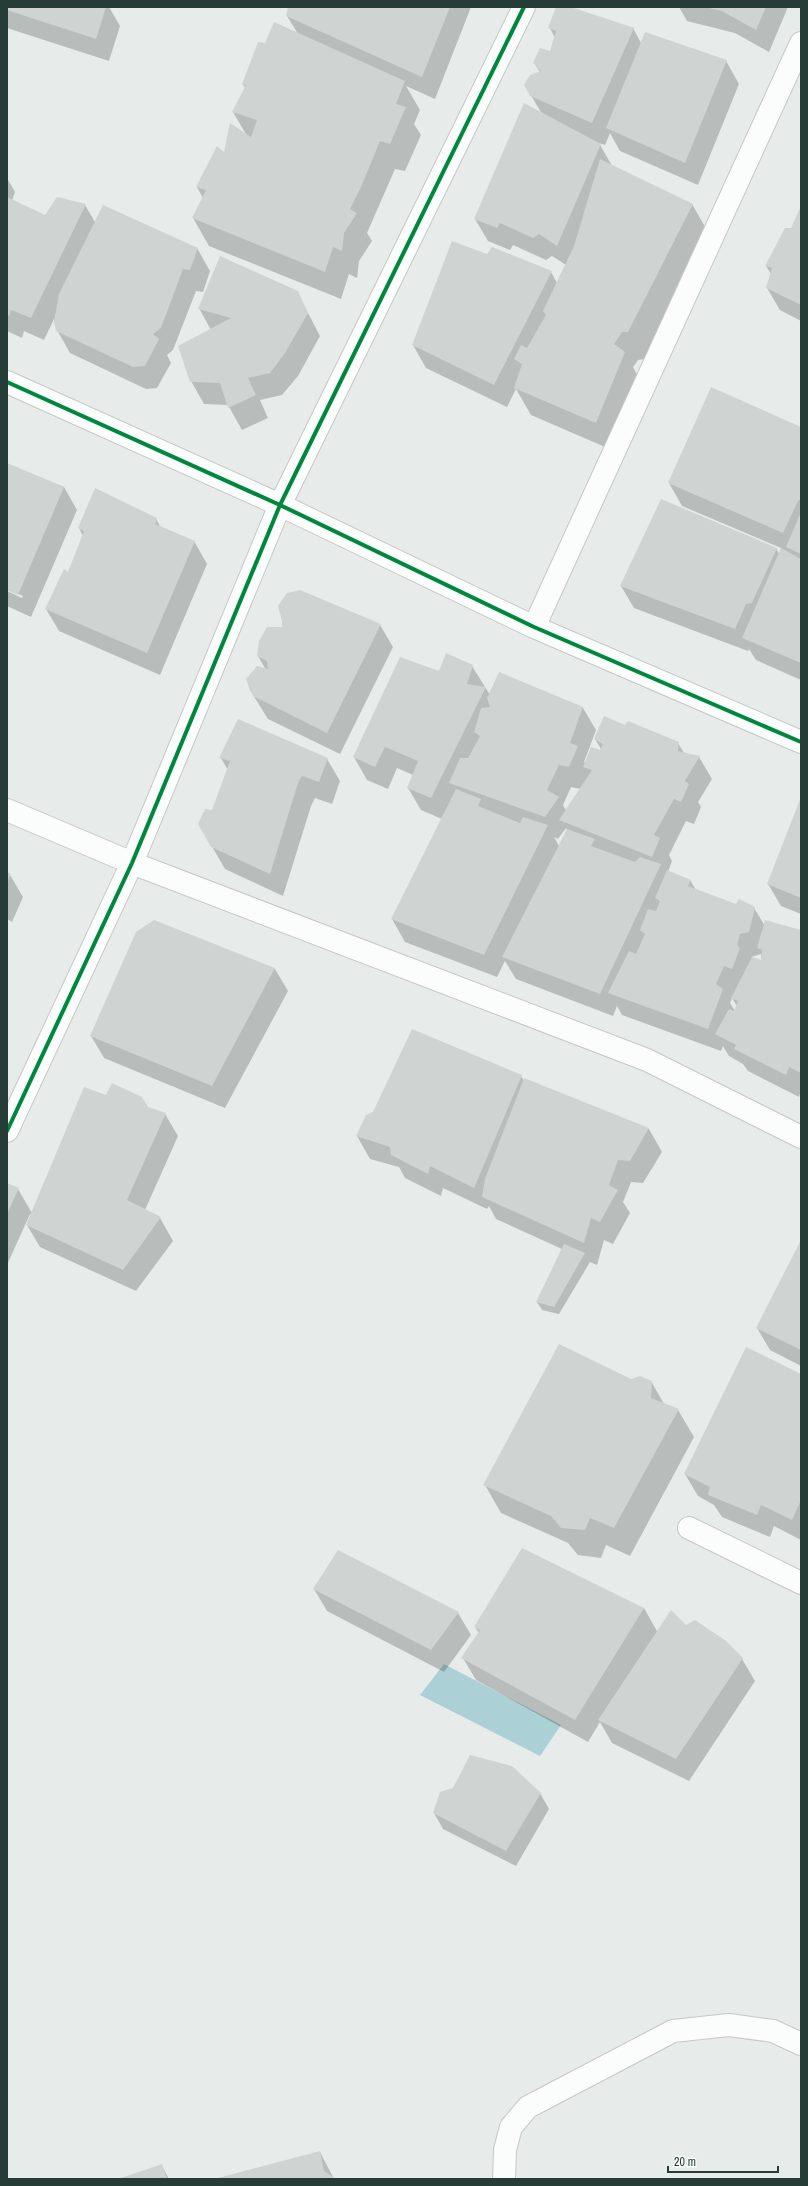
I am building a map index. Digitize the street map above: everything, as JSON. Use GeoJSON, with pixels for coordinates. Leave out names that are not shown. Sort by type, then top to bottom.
{"type":"FeatureCollection","features":[{"type":"Feature","properties":{"kind":"street"},"geometry":{"type":"LineString","coordinates":[[7,1131],[132,863],[280,505],[524,7]]}},
{"type":"Feature","properties":{"kind":"street"},"geometry":{"type":"LineString","coordinates":[[534,627],[801,43]]}},
{"type":"Feature","properties":{"kind":"street"},"geometry":{"type":"LineString","coordinates":[[7,382],[280,505],[534,627],[801,742]]}},
{"type":"Feature","properties":{"kind":"street"},"geometry":{"type":"LineString","coordinates":[[7,810],[132,863],[647,1060],[801,1137]]}},
{"type":"Feature","properties":{"kind":"street"},"geometry":{"type":"LineString","coordinates":[[689,1528],[801,1583]]}},
{"type":"Feature","properties":{"kind":"street"},"geometry":{"type":"LineString","coordinates":[[504,2179],[505,2150],[511,2127],[528,2107],[673,2031],[729,2025],[773,2030],[801,2044]]}},
{"type":"Feature","properties":{"kind":"water"},"geometry":{"type":"Polygon","coordinates":[[[444,1664],[561,1725],[540,1756],[420,1695],[444,1664]]]}},
{"type":"Feature","properties":{"kind":"building"},"geometry":{"type":"Polygon","coordinates":[[[7,7],[106,7],[96,39],[7,10],[7,7]]]}},
{"type":"Feature","properties":{"kind":"building"},"geometry":{"type":"Polygon","coordinates":[[[288,7],[450,7],[422,77],[286,16],[288,7]]]}},
{"type":"Feature","properties":{"kind":"building"},"geometry":{"type":"Polygon","coordinates":[[[556,7],[571,7],[634,28],[592,123],[530,96],[524,85],[530,75],[541,71],[533,63],[540,48],[550,51],[556,31],[548,28],[556,7]]]}},
{"type":"Feature","properties":{"kind":"building"},"geometry":{"type":"Polygon","coordinates":[[[766,7],[756,30],[722,11],[709,8],[766,7]]]}},
{"type":"Feature","properties":{"kind":"building"},"geometry":{"type":"Polygon","coordinates":[[[274,22],[405,81],[396,104],[406,107],[390,144],[380,141],[350,209],[357,213],[344,233],[342,251],[333,247],[325,272],[192,218],[206,190],[196,187],[217,146],[224,152],[230,123],[251,137],[257,120],[232,112],[246,85],[242,84],[258,42],[265,43],[274,22]]]}},
{"type":"Feature","properties":{"kind":"building"},"geometry":{"type":"Polygon","coordinates":[[[645,32],[727,60],[685,163],[606,128],[645,32]]]}},
{"type":"Feature","properties":{"kind":"building"},"geometry":{"type":"Polygon","coordinates":[[[524,103],[601,144],[557,246],[539,234],[533,238],[500,223],[497,228],[474,219],[524,103]]]}},
{"type":"Feature","properties":{"kind":"building"},"geometry":{"type":"Polygon","coordinates":[[[600,159],[693,204],[628,332],[622,332],[614,344],[625,352],[596,423],[514,388],[522,364],[514,359],[521,345],[527,348],[546,315],[543,311],[574,246],[600,159]]]}},
{"type":"Feature","properties":{"kind":"building"},"geometry":{"type":"Polygon","coordinates":[[[7,197],[45,215],[57,197],[86,204],[31,318],[11,310],[9,316],[7,315],[7,197]]]}},
{"type":"Feature","properties":{"kind":"building"},"geometry":{"type":"Polygon","coordinates":[[[103,205],[198,248],[190,270],[183,269],[161,328],[153,334],[159,339],[145,366],[133,367],[56,331],[54,321],[59,294],[103,205]]]}},
{"type":"Feature","properties":{"kind":"building"},"geometry":{"type":"Polygon","coordinates":[[[801,206],[801,305],[766,288],[772,268],[765,266],[785,228],[791,228],[801,206]]]}},
{"type":"Feature","properties":{"kind":"building"},"geometry":{"type":"Polygon","coordinates":[[[452,241],[487,254],[492,247],[552,271],[494,385],[412,345],[452,241]]]}},
{"type":"Feature","properties":{"kind":"building"},"geometry":{"type":"Polygon","coordinates":[[[220,256],[298,291],[308,313],[285,353],[270,373],[248,378],[256,395],[228,408],[220,383],[190,382],[178,346],[231,318],[198,309],[220,256]]]}},
{"type":"Feature","properties":{"kind":"building"},"geometry":{"type":"Polygon","coordinates":[[[711,387],[801,427],[801,499],[798,501],[783,533],[668,483],[711,387]]]}},
{"type":"Feature","properties":{"kind":"building"},"geometry":{"type":"Polygon","coordinates":[[[7,463],[64,487],[18,595],[7,590],[7,463]]]}},
{"type":"Feature","properties":{"kind":"building"},"geometry":{"type":"Polygon","coordinates":[[[95,488],[157,518],[155,524],[195,541],[147,653],[45,609],[64,569],[68,572],[84,531],[78,528],[95,488]]]}},
{"type":"Feature","properties":{"kind":"building"},"geometry":{"type":"Polygon","coordinates":[[[661,499],[777,548],[752,603],[746,604],[735,629],[620,586],[661,499]]]}},
{"type":"Feature","properties":{"kind":"building"},"geometry":{"type":"Polygon","coordinates":[[[801,512],[801,554],[786,547],[801,512]]]}},
{"type":"Feature","properties":{"kind":"building"},"geometry":{"type":"Polygon","coordinates":[[[781,548],[801,559],[801,663],[742,638],[781,548]]]}},
{"type":"Feature","properties":{"kind":"building"},"geometry":{"type":"Polygon","coordinates":[[[300,590],[381,624],[327,733],[253,696],[246,679],[257,666],[268,669],[267,661],[257,656],[259,641],[267,627],[282,627],[278,606],[287,593],[300,590]]]}},
{"type":"Feature","properties":{"kind":"building"},"geometry":{"type":"Polygon","coordinates":[[[446,653],[473,665],[467,684],[486,687],[431,798],[407,788],[418,761],[385,747],[375,767],[353,757],[400,657],[439,671],[446,653]]]}},
{"type":"Feature","properties":{"kind":"building"},"geometry":{"type":"Polygon","coordinates":[[[499,672],[583,707],[570,743],[578,746],[569,767],[559,765],[547,790],[559,797],[545,817],[449,783],[460,758],[468,758],[480,736],[474,732],[481,708],[490,707],[487,698],[499,672]]]}},
{"type":"Feature","properties":{"kind":"building"},"geometry":{"type":"Polygon","coordinates":[[[604,716],[625,725],[628,721],[679,742],[678,751],[700,756],[685,781],[689,784],[681,802],[674,799],[654,835],[660,838],[652,857],[559,820],[592,770],[583,767],[591,747],[600,750],[603,744],[594,739],[604,716]]]}},
{"type":"Feature","properties":{"kind":"building"},"geometry":{"type":"Polygon","coordinates":[[[238,719],[328,758],[319,782],[302,776],[298,783],[270,874],[211,847],[198,824],[205,809],[212,810],[230,761],[219,758],[238,719]]]}},
{"type":"Feature","properties":{"kind":"building"},"geometry":{"type":"Polygon","coordinates":[[[456,789],[481,799],[478,806],[520,823],[523,817],[548,825],[484,955],[391,919],[456,789]]]}},
{"type":"Feature","properties":{"kind":"building"},"geometry":{"type":"Polygon","coordinates":[[[801,797],[801,898],[767,884],[801,797]]]}},
{"type":"Feature","properties":{"kind":"building"},"geometry":{"type":"Polygon","coordinates":[[[567,829],[595,839],[591,846],[635,862],[640,857],[661,864],[600,994],[502,957],[567,829]]]}},
{"type":"Feature","properties":{"kind":"building"},"geometry":{"type":"Polygon","coordinates":[[[667,870],[691,880],[688,886],[736,904],[739,899],[755,907],[749,932],[740,934],[737,945],[740,948],[732,969],[724,966],[716,984],[723,989],[708,1029],[608,993],[629,951],[636,954],[645,934],[640,930],[648,909],[656,911],[660,901],[655,898],[667,870]]]}},
{"type":"Feature","properties":{"kind":"building"},"geometry":{"type":"Polygon","coordinates":[[[7,872],[11,874],[7,882],[7,872]]]}},
{"type":"Feature","properties":{"kind":"building"},"geometry":{"type":"Polygon","coordinates":[[[154,920],[275,968],[212,1086],[90,1036],[136,932],[154,920]]]}},
{"type":"Feature","properties":{"kind":"building"},"geometry":{"type":"Polygon","coordinates":[[[765,920],[801,930],[801,1073],[789,1067],[786,1075],[734,1049],[736,1045],[715,1034],[729,1009],[734,1011],[738,1001],[731,998],[752,957],[761,960],[762,950],[757,948],[765,920]]]}},
{"type":"Feature","properties":{"kind":"building"},"geometry":{"type":"Polygon","coordinates":[[[412,1029],[522,1075],[474,1188],[430,1166],[428,1174],[391,1155],[390,1147],[356,1136],[366,1115],[373,1112],[412,1029]]]}},
{"type":"Feature","properties":{"kind":"building"},"geometry":{"type":"Polygon","coordinates":[[[524,1078],[649,1128],[630,1161],[618,1160],[609,1185],[618,1190],[600,1222],[591,1218],[584,1243],[482,1197],[485,1179],[524,1078]]]}},
{"type":"Feature","properties":{"kind":"building"},"geometry":{"type":"Polygon","coordinates":[[[112,1083],[142,1097],[148,1107],[166,1113],[127,1200],[161,1217],[123,1270],[26,1225],[84,1087],[106,1095],[112,1083]]]}},
{"type":"Feature","properties":{"kind":"building"},"geometry":{"type":"Polygon","coordinates":[[[7,1183],[19,1188],[7,1214],[7,1183]]]}},
{"type":"Feature","properties":{"kind":"building"},"geometry":{"type":"Polygon","coordinates":[[[801,1240],[801,1350],[756,1328],[801,1240]]]}},
{"type":"Feature","properties":{"kind":"building"},"geometry":{"type":"Polygon","coordinates":[[[564,1244],[585,1253],[554,1307],[536,1302],[564,1244]]]}},
{"type":"Feature","properties":{"kind":"building"},"geometry":{"type":"Polygon","coordinates":[[[559,1344],[631,1379],[640,1376],[652,1381],[651,1398],[679,1409],[614,1528],[590,1518],[585,1530],[561,1528],[551,1516],[483,1485],[559,1344]]]}},
{"type":"Feature","properties":{"kind":"building"},"geometry":{"type":"Polygon","coordinates":[[[746,1347],[801,1374],[801,1500],[792,1520],[761,1505],[757,1515],[708,1495],[710,1487],[684,1474],[746,1347]]]}},
{"type":"Feature","properties":{"kind":"building"},"geometry":{"type":"Polygon","coordinates":[[[522,1548],[644,1608],[575,1720],[461,1658],[480,1630],[474,1627],[522,1548]]]}},
{"type":"Feature","properties":{"kind":"building"},"geometry":{"type":"Polygon","coordinates":[[[338,1550],[459,1612],[431,1650],[313,1589],[338,1550]]]}},
{"type":"Feature","properties":{"kind":"building"},"geometry":{"type":"Polygon","coordinates":[[[671,1610],[686,1625],[695,1620],[726,1641],[743,1658],[676,1759],[598,1720],[671,1610]]]}},
{"type":"Feature","properties":{"kind":"building"},"geometry":{"type":"Polygon","coordinates":[[[470,1755],[512,1766],[541,1793],[506,1851],[433,1813],[440,1792],[453,1788],[470,1755]]]}},
{"type":"Feature","properties":{"kind":"building"},"geometry":{"type":"Polygon","coordinates":[[[320,2151],[324,2171],[336,2179],[214,2179],[320,2151]]]}},
{"type":"Feature","properties":{"kind":"building"},"geometry":{"type":"Polygon","coordinates":[[[162,2164],[167,2179],[118,2179],[162,2164]]]}},
{"type":"Feature","properties":{"kind":"cycle path"},"geometry":{"type":"LineString","coordinates":[[7,1131],[132,863],[280,505],[524,7]]}},
{"type":"Feature","properties":{"kind":"cycle path"},"geometry":{"type":"LineString","coordinates":[[7,382],[280,505],[534,627],[801,742]]}}]}
